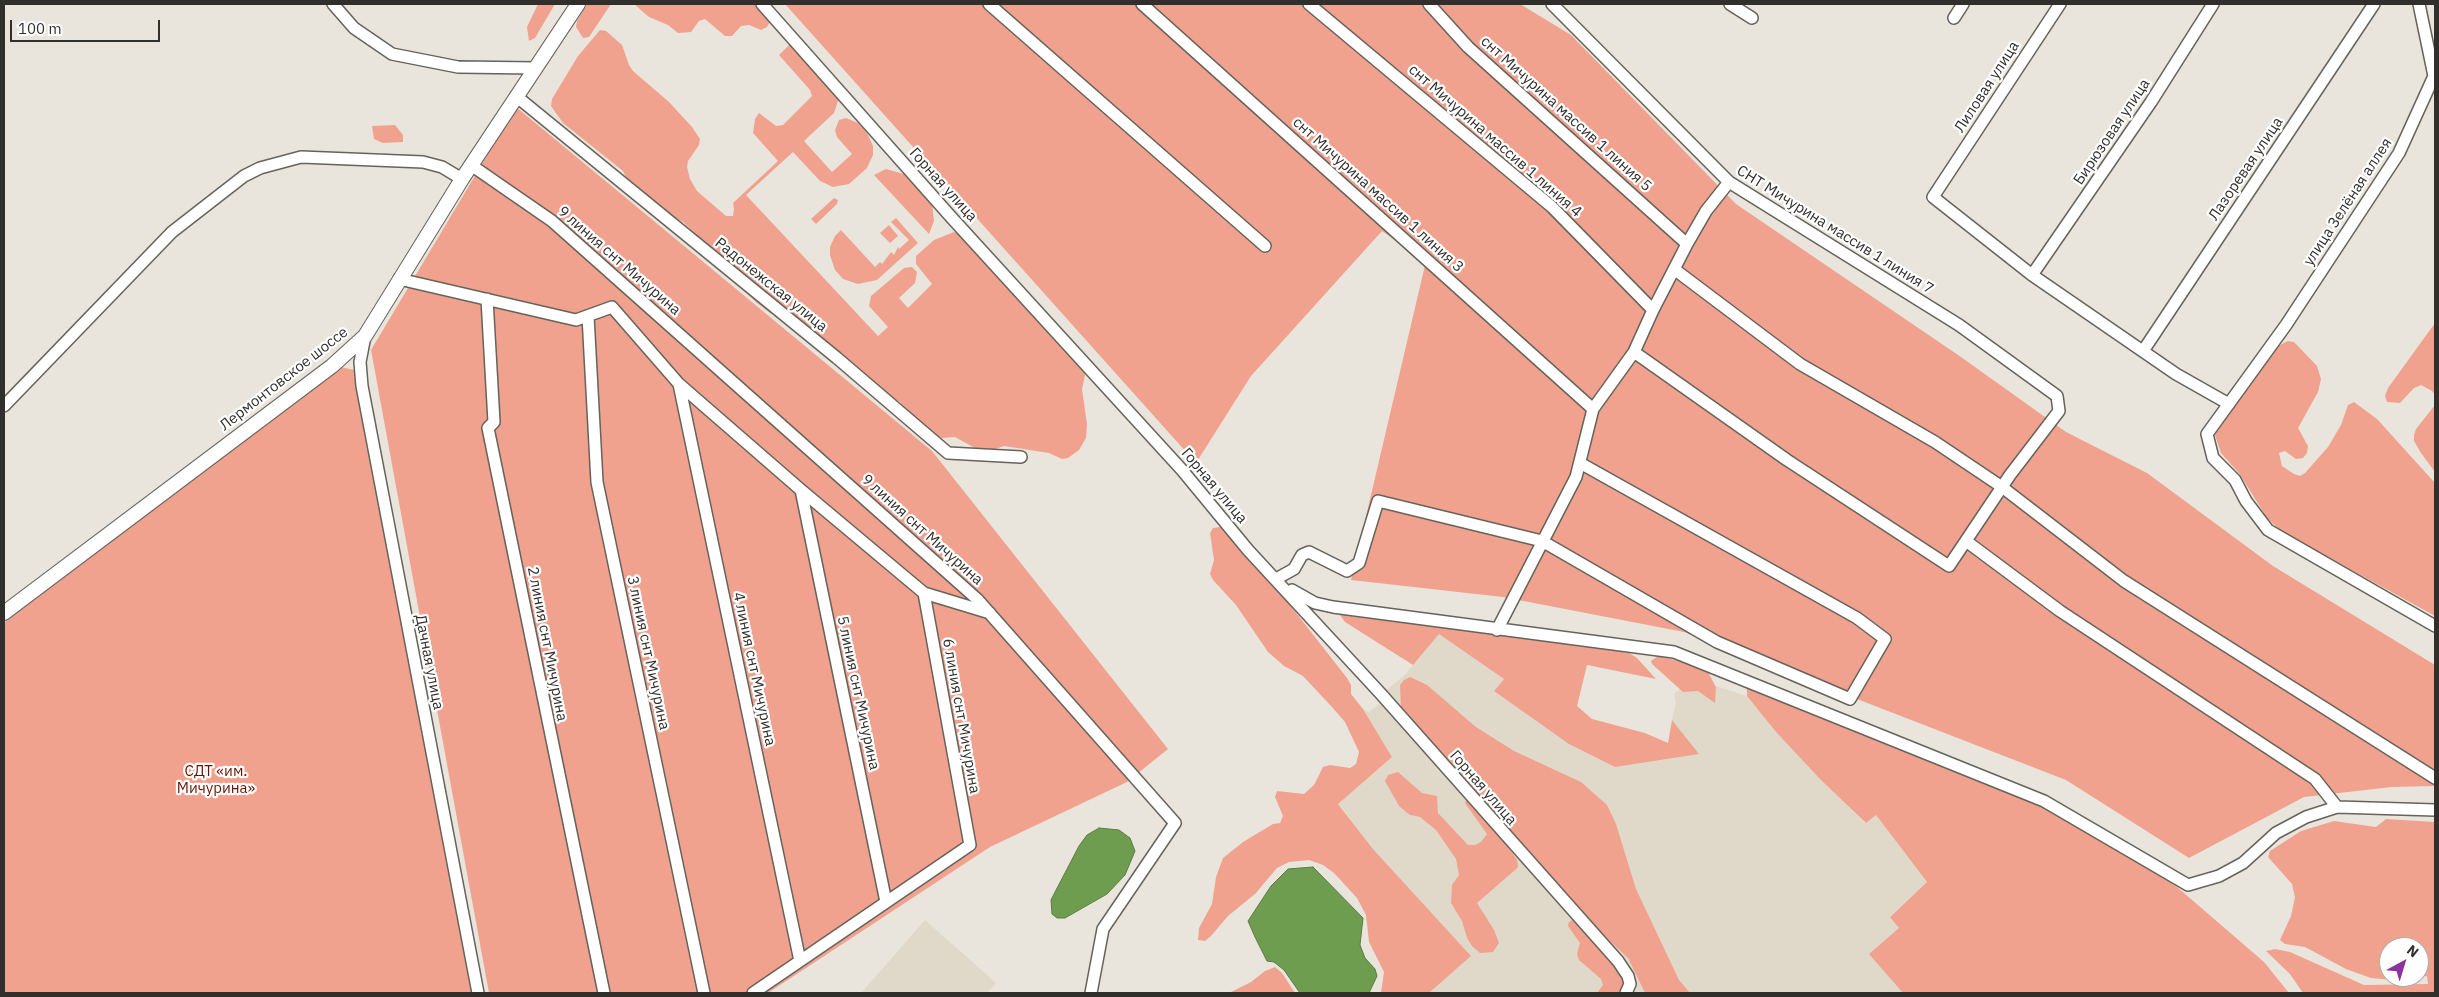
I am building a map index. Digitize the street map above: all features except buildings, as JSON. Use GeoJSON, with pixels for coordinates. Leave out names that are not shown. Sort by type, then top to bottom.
{"type":"FeatureCollection","features":[{"type":"Feature","properties":{"kind":"street"},"geometry":{"type":"LineString","coordinates":[[332,4],[354,28],[392,54],[458,68],[534,68]]}},
{"type":"Feature","properties":{"kind":"street","name":"Лермонтовское шоссе"},"geometry":{"type":"LineString","coordinates":[[4,612],[324,372],[365,336],[462,178],[578,4]]}},
{"type":"Feature","properties":{"kind":"street","name":"Горная улица"},"geometry":{"type":"LineString","coordinates":[[762,4],[958,224],[1182,470],[1248,550],[1276,578],[1618,961],[1628,976],[1630,984],[1626,993]]}},
{"type":"Feature","properties":{"kind":"street"},"geometry":{"type":"LineString","coordinates":[[989,4],[1265,246]]}},
{"type":"Feature","properties":{"kind":"street","name":"снт Мичурина массив 1 линия 3"},"geometry":{"type":"LineString","coordinates":[[1142,4],[1593,409]]}},
{"type":"Feature","properties":{"kind":"street","name":"снт Мичурина массив 1 линия 4"},"geometry":{"type":"LineString","coordinates":[[1309,4],[1552,207],[1653,310]]}},
{"type":"Feature","properties":{"kind":"street","name":"снт Мичурина массив 1 линия 5"},"geometry":{"type":"LineString","coordinates":[[1429,4],[1468,47],[1688,244]]}},
{"type":"Feature","properties":{"kind":"street","name":"СНТ Мичурина массив 1 линия 7"},"geometry":{"type":"LineString","coordinates":[[1552,4],[1729,182],[1959,325],[2057,396],[2059,411],[2002,487]]}},
{"type":"Feature","properties":{"kind":"street"},"geometry":{"type":"LineString","coordinates":[[1730,4],[1752,18]]}},
{"type":"Feature","properties":{"kind":"street"},"geometry":{"type":"LineString","coordinates":[[1954,18],[1963,4]]}},
{"type":"Feature","properties":{"kind":"street","name":"Лиловая улица"},"geometry":{"type":"LineString","coordinates":[[2032,275],[1933,197],[2060,4]]}},
{"type":"Feature","properties":{"kind":"street","name":"Бирюзовая улица"},"geometry":{"type":"LineString","coordinates":[[2032,275],[2151,102],[2213,4]]}},
{"type":"Feature","properties":{"kind":"street","name":"Лазоревая улица"},"geometry":{"type":"LineString","coordinates":[[2142,351],[2374,4]]}},
{"type":"Feature","properties":{"kind":"street","name":"улица Зелёная аллея"},"geometry":{"type":"LineString","coordinates":[[2419,4],[2434,76],[2399,153],[2286,325],[2207,434],[2213,458],[2235,480],[2246,501],[2268,530],[2435,626]]}},
{"type":"Feature","properties":{"kind":"street","name":"Радонежская улица"},"geometry":{"type":"LineString","coordinates":[[516,96],[830,353],[948,453],[1021,457]]}},
{"type":"Feature","properties":{"kind":"street"},"geometry":{"type":"LineString","coordinates":[[4,406],[172,232],[244,176],[260,168],[301,157],[423,162],[442,167],[462,178]]}},
{"type":"Feature","properties":{"kind":"street","name":"9 линия снт Мичурина"},"geometry":{"type":"LineString","coordinates":[[471,165],[552,221],[977,599],[1175,823],[1104,929],[1091,993]]}},
{"type":"Feature","properties":{"kind":"street"},"geometry":{"type":"LineString","coordinates":[[1496,630],[1576,478],[1593,409],[1634,352],[1653,310],[1706,211],[1729,182]]}},
{"type":"Feature","properties":{"kind":"street"},"geometry":{"type":"LineString","coordinates":[[1674,269],[1800,364],[1935,442],[2002,487],[2124,581],[2435,778]]}},
{"type":"Feature","properties":{"kind":"street"},"geometry":{"type":"LineString","coordinates":[[2032,275],[2176,374],[2229,404]]}},
{"type":"Feature","properties":{"kind":"street"},"geometry":{"type":"LineString","coordinates":[[399,279],[576,320],[612,308],[679,384],[800,490],[924,593],[990,614]]}},
{"type":"Feature","properties":{"kind":"street","name":"2 линия снт Мичурина"},"geometry":{"type":"LineString","coordinates":[[487,299],[494,422],[488,428],[604,993]]}},
{"type":"Feature","properties":{"kind":"street","name":"3 линия снт Мичурина"},"geometry":{"type":"LineString","coordinates":[[588,316],[597,482],[704,993]]}},
{"type":"Feature","properties":{"kind":"street","name":"Дачная улица"},"geometry":{"type":"LineString","coordinates":[[365,336],[360,362],[362,386],[478,993]]}},
{"type":"Feature","properties":{"kind":"street"},"geometry":{"type":"LineString","coordinates":[[1634,352],[1787,460],[1949,566],[2002,487]]}},
{"type":"Feature","properties":{"kind":"street","name":"4 линия снт Мичурина"},"geometry":{"type":"LineString","coordinates":[[679,384],[800,961]]}},
{"type":"Feature","properties":{"kind":"street"},"geometry":{"type":"LineString","coordinates":[[1580,463],[1857,618],[1885,639],[1850,699],[1717,642],[1542,541],[1378,501],[1359,563],[1348,571],[1309,552],[1302,555],[1294,570],[1276,578],[1299,596],[1315,603],[1496,630],[1674,652],[2044,801],[2188,885],[2218,876],[2243,863],[2276,833],[2306,817],[2337,807],[2435,810]]}},
{"type":"Feature","properties":{"kind":"street","name":"5 линия снт Мичурина"},"geometry":{"type":"LineString","coordinates":[[800,490],[886,902]]}},
{"type":"Feature","properties":{"kind":"street"},"geometry":{"type":"LineString","coordinates":[[1966,540],[2060,611],[2315,779],[2337,807]]}},
{"type":"Feature","properties":{"kind":"street","name":"6 линия снт Мичурина"},"geometry":{"type":"LineString","coordinates":[[886,902],[970,845],[924,593]]}},
{"type":"Feature","properties":{"kind":"street"},"geometry":{"type":"LineString","coordinates":[[753,993],[886,902]]}},
{"type":"Feature","properties":{"kind":"shaded area"},"geometry":{"type":"Polygon","coordinates":[[[1439,633],[1504,679],[1494,691],[1698,754],[1672,720],[1676,702],[1674,694],[1691,678],[1747,696],[1776,732],[1865,823],[1876,815],[1927,882],[1890,916],[1900,928],[1870,954],[1903,993],[1429,993],[1471,956],[1373,849],[1338,803],[1392,757],[1363,709],[1369,712],[1381,702],[1377,697],[1403,677],[1439,633]]]}},
{"type":"Feature","properties":{"kind":"shaded area"},"geometry":{"type":"Polygon","coordinates":[[[1099,828],[1119,830],[1130,838],[1135,851],[1125,875],[1107,894],[1065,918],[1057,918],[1052,914],[1051,900],[1079,846],[1087,835],[1099,828]]]}},
{"type":"Feature","properties":{"kind":"shaded area"},"geometry":{"type":"Polygon","coordinates":[[[1313,867],[1363,918],[1360,945],[1365,958],[1375,969],[1377,976],[1369,993],[1300,993],[1284,970],[1274,962],[1267,961],[1255,937],[1248,921],[1271,886],[1288,869],[1313,867]]]}},
{"type":"Feature","properties":{"kind":"shaded area"},"geometry":{"type":"Polygon","coordinates":[[[925,920],[996,983],[987,993],[861,993],[925,920]]]}},
{"type":"Feature","properties":{"kind":"green space"},"geometry":{"type":"Polygon","coordinates":[[[538,4],[555,4],[535,38],[529,41],[527,27],[538,4]]]}},
{"type":"Feature","properties":{"kind":"green space"},"geometry":{"type":"Polygon","coordinates":[[[587,4],[611,4],[589,37],[583,38],[576,27],[577,21],[587,4]]]}},
{"type":"Feature","properties":{"kind":"green space"},"geometry":{"type":"Polygon","coordinates":[[[634,4],[756,4],[771,20],[767,27],[761,30],[749,25],[741,26],[732,36],[725,36],[705,19],[699,21],[691,32],[678,33],[668,25],[649,17],[634,4]]]}},
{"type":"Feature","properties":{"kind":"green space"},"geometry":{"type":"Polygon","coordinates":[[[785,4],[1520,4],[1571,35],[1736,204],[1961,357],[2066,432],[2147,473],[2273,566],[2435,665],[2435,786],[2392,787],[2304,797],[2189,858],[2066,780],[1684,632],[1503,597],[1351,580],[1426,261],[1382,231],[1251,376],[1196,463],[785,4]]]}},
{"type":"Feature","properties":{"kind":"green space"},"geometry":{"type":"Polygon","coordinates":[[[600,30],[606,31],[622,45],[633,71],[669,102],[692,127],[700,139],[699,145],[688,161],[687,167],[690,179],[697,191],[726,216],[733,216],[733,203],[778,161],[753,133],[755,119],[759,113],[776,126],[783,125],[812,96],[810,90],[779,55],[790,44],[837,96],[838,101],[834,113],[804,141],[832,172],[852,154],[837,137],[835,130],[839,120],[846,118],[858,123],[867,133],[873,146],[873,155],[867,168],[849,184],[833,187],[820,181],[793,152],[746,195],[878,336],[888,327],[869,306],[871,296],[904,268],[912,267],[917,272],[915,283],[899,298],[908,308],[932,284],[916,264],[916,256],[934,240],[954,232],[961,234],[1084,368],[1085,375],[1082,389],[1087,424],[1086,438],[1079,450],[1068,458],[1062,459],[1049,453],[1004,446],[984,453],[955,437],[942,438],[936,436],[914,418],[900,402],[888,396],[790,318],[770,313],[757,303],[705,254],[701,249],[698,236],[683,222],[666,213],[652,216],[647,212],[638,202],[623,171],[563,123],[551,106],[552,99],[578,56],[600,30]]]}},
{"type":"Feature","properties":{"kind":"green space"},"geometry":{"type":"Polygon","coordinates":[[[516,107],[932,451],[1168,749],[1127,782],[990,847],[768,993],[489,993],[371,350],[516,107]]]}},
{"type":"Feature","properties":{"kind":"green space"},"geometry":{"type":"Polygon","coordinates":[[[395,125],[403,135],[403,142],[383,143],[374,139],[372,126],[395,125]]]}},
{"type":"Feature","properties":{"kind":"green space"},"geometry":{"type":"Polygon","coordinates":[[[886,169],[907,175],[932,203],[934,221],[929,234],[874,175],[886,169]]]}},
{"type":"Feature","properties":{"kind":"green space"},"geometry":{"type":"Polygon","coordinates":[[[834,198],[838,200],[837,204],[816,224],[811,219],[834,198]]]}},
{"type":"Feature","properties":{"kind":"green space"},"geometry":{"type":"Polygon","coordinates":[[[896,218],[918,243],[877,280],[858,284],[843,279],[835,270],[830,255],[830,247],[835,236],[841,230],[875,267],[880,262],[882,264],[891,252],[894,255],[898,247],[899,249],[909,240],[891,222],[896,218]]]}},
{"type":"Feature","properties":{"kind":"green space"},"geometry":{"type":"Polygon","coordinates":[[[889,225],[898,236],[890,243],[880,233],[889,225]]]}},
{"type":"Feature","properties":{"kind":"green space"},"geometry":{"type":"Polygon","coordinates":[[[2435,323],[2435,395],[2432,391],[2421,385],[2414,388],[2400,403],[2387,402],[2385,396],[2388,388],[2435,323]]]}},
{"type":"Feature","properties":{"kind":"green space"},"geometry":{"type":"Polygon","coordinates":[[[2288,341],[2294,342],[2317,366],[2321,379],[2318,392],[2298,428],[2308,446],[2307,453],[2303,458],[2296,459],[2285,451],[2279,453],[2282,466],[2300,476],[2305,473],[2328,447],[2341,425],[2348,405],[2354,402],[2377,419],[2435,483],[2435,616],[2281,531],[2267,518],[2239,473],[2221,453],[2215,435],[2226,410],[2249,386],[2276,347],[2288,341]]]}},
{"type":"Feature","properties":{"kind":"green space","name":"СДТ «им. Мичурина»"},"geometry":{"type":"Polygon","coordinates":[[[341,367],[354,370],[473,993],[4,993],[4,623],[341,367]]]}},
{"type":"Feature","properties":{"kind":"green space"},"geometry":{"type":"Polygon","coordinates":[[[2435,405],[2435,472],[2414,441],[2414,435],[2416,429],[2435,405]]]}},
{"type":"Feature","properties":{"kind":"green space"},"geometry":{"type":"Polygon","coordinates":[[[1220,527],[1286,600],[1347,678],[1351,685],[1351,694],[1363,709],[1392,757],[1338,804],[1373,849],[1471,956],[1429,993],[1381,993],[1384,972],[1369,942],[1366,915],[1357,898],[1334,873],[1323,865],[1309,860],[1289,862],[1277,868],[1255,894],[1228,916],[1211,936],[1205,941],[1198,940],[1199,928],[1212,904],[1216,877],[1223,858],[1243,842],[1273,824],[1280,823],[1283,816],[1275,797],[1277,791],[1304,794],[1314,785],[1323,767],[1330,765],[1350,768],[1356,764],[1359,752],[1345,722],[1303,676],[1284,666],[1268,652],[1236,605],[1213,580],[1210,574],[1214,560],[1210,533],[1213,528],[1220,527]]]}},
{"type":"Feature","properties":{"kind":"green space"},"geometry":{"type":"Polygon","coordinates":[[[1342,612],[1629,653],[1637,658],[1656,679],[1587,665],[1577,706],[1592,719],[1645,733],[1668,743],[1672,720],[1699,754],[1615,767],[1569,744],[1494,691],[1504,679],[1439,634],[1413,665],[1345,622],[1339,614],[1342,612]]]}},
{"type":"Feature","properties":{"kind":"green space"},"geometry":{"type":"Polygon","coordinates":[[[1658,656],[1696,665],[1708,672],[1716,687],[1715,703],[1698,691],[1683,692],[1652,664],[1651,661],[1658,656]]]}},
{"type":"Feature","properties":{"kind":"green space"},"geometry":{"type":"Polygon","coordinates":[[[1410,677],[1427,685],[1476,727],[1514,751],[1581,782],[1607,805],[1616,824],[1636,889],[1679,980],[1690,993],[1645,993],[1628,958],[1601,933],[1401,709],[1400,685],[1410,677]]]}},
{"type":"Feature","properties":{"kind":"green space"},"geometry":{"type":"Polygon","coordinates":[[[1747,689],[2042,806],[2126,854],[2177,887],[2264,962],[2289,993],[1903,993],[1869,954],[1899,928],[1890,917],[1927,882],[1876,815],[1866,823],[1821,780],[1776,732],[1747,696],[1747,689]]]}},
{"type":"Feature","properties":{"kind":"green space"},"geometry":{"type":"Polygon","coordinates":[[[1398,772],[1422,793],[1437,796],[1438,813],[1468,845],[1475,845],[1481,842],[1487,834],[1465,803],[1466,800],[1469,801],[1496,830],[1517,860],[1518,867],[1477,903],[1494,930],[1499,943],[1493,952],[1480,953],[1467,938],[1462,921],[1451,903],[1452,885],[1459,875],[1456,859],[1436,830],[1420,817],[1410,815],[1399,806],[1385,781],[1388,775],[1398,772]]]}},
{"type":"Feature","properties":{"kind":"green space"},"geometry":{"type":"Polygon","coordinates":[[[2386,819],[2435,822],[2435,993],[2303,993],[2290,974],[2266,951],[2275,949],[2290,952],[2364,985],[2379,985],[2379,987],[2429,987],[2429,937],[2379,937],[2379,979],[2371,978],[2346,969],[2305,947],[2285,944],[2280,940],[2291,916],[2295,897],[2292,884],[2268,857],[2270,851],[2301,831],[2334,821],[2376,827],[2386,819]]]}},
{"type":"Feature","properties":{"kind":"green space"},"geometry":{"type":"Polygon","coordinates":[[[1574,919],[1619,967],[1624,980],[1622,990],[1618,993],[1597,993],[1603,985],[1601,979],[1579,960],[1577,954],[1580,943],[1568,926],[1569,922],[1574,919]]]}},
{"type":"Feature","properties":{"kind":"green space"},"geometry":{"type":"Polygon","coordinates":[[[1275,967],[1282,973],[1295,993],[1229,993],[1251,982],[1265,971],[1275,967]]]}}]}
